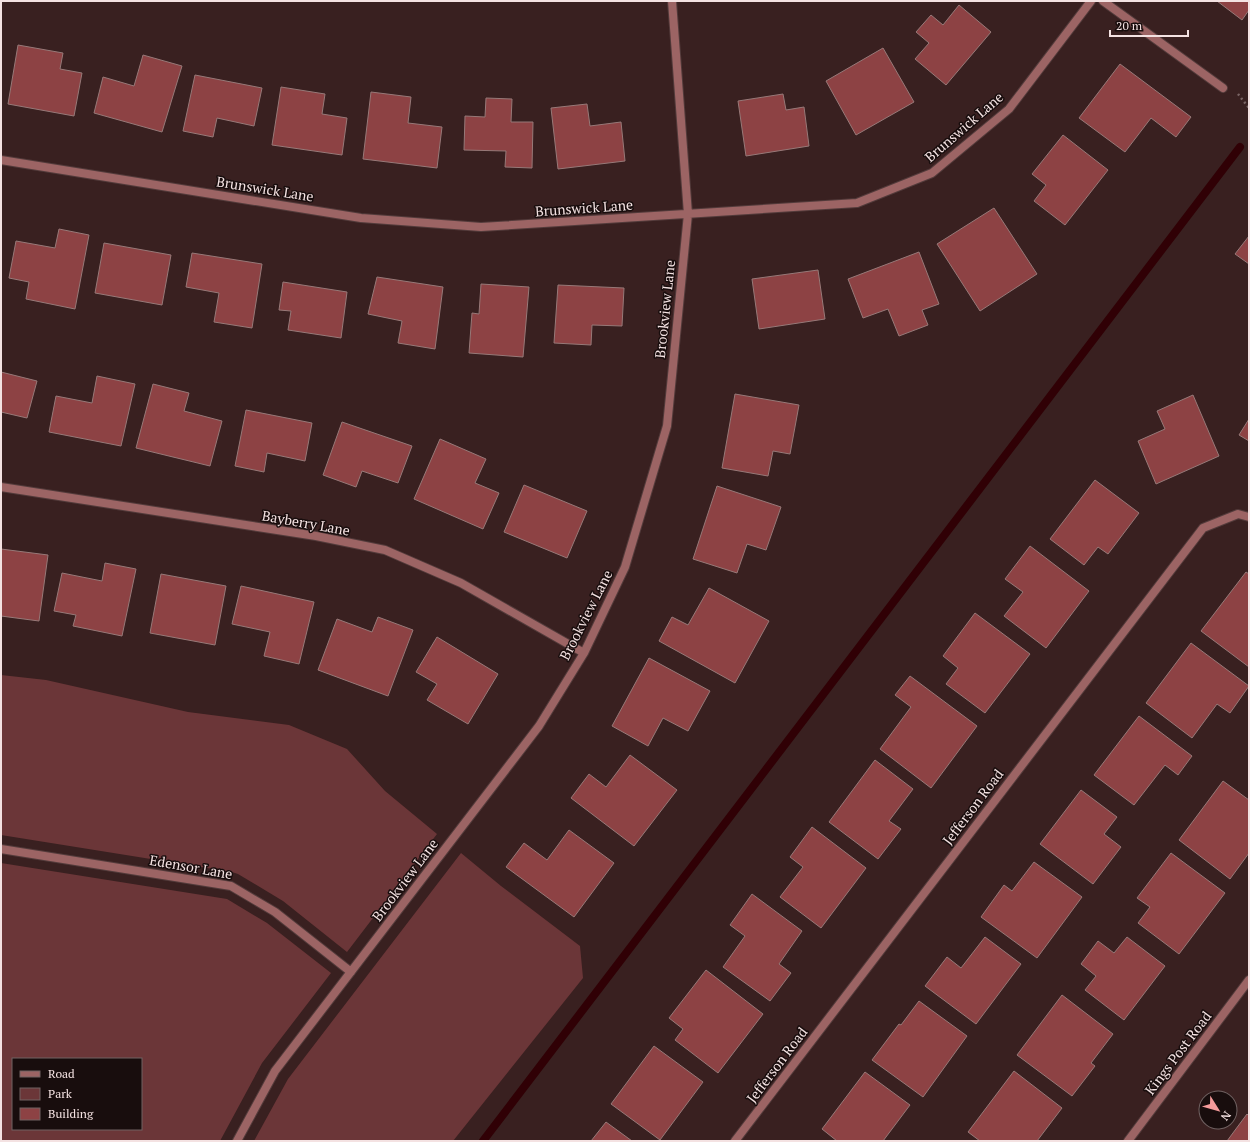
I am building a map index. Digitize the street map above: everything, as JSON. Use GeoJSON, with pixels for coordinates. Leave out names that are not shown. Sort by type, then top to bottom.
{"type":"FeatureCollection","features":[{"type":"Feature","properties":{"kind":"street","name":"Brookview Lane"},"geometry":{"type":"LineString","coordinates":[[237,1141],[276,1071],[539,726],[584,653],[625,567],[667,426],[688,214],[672,1]]}},
{"type":"Feature","properties":{"kind":"street","name":"Brunswick Lane"},"geometry":{"type":"LineString","coordinates":[[1,160],[361,218],[481,227],[858,203],[932,173],[1009,109],[1091,1]]}},
{"type":"Feature","properties":{"kind":"street"},"geometry":{"type":"LineString","coordinates":[[1103,1],[1223,88]]}},
{"type":"Feature","properties":{"kind":"street","name":"Bayberry Lane"},"geometry":{"type":"LineString","coordinates":[[1,487],[308,535],[385,550],[461,584],[584,653]]}},
{"type":"Feature","properties":{"kind":"street","name":"Jefferson Road"},"geometry":{"type":"LineString","coordinates":[[735,1141],[1203,528],[1238,514],[1249,517]]}},
{"type":"Feature","properties":{"kind":"street","name":"Edensor Lane"},"geometry":{"type":"LineString","coordinates":[[1,849],[231,886],[275,912],[351,972]]}},
{"type":"Feature","properties":{"kind":"street","name":"Kings Post Road"},"geometry":{"type":"LineString","coordinates":[[1128,1141],[1249,980]]}},
{"type":"Feature","properties":{"kind":"green space"},"geometry":{"type":"Polygon","coordinates":[[[1,675],[46,680],[188,712],[289,725],[347,749],[385,791],[437,834],[347,952],[283,901],[238,874],[1,835],[1,675]]]}},
{"type":"Feature","properties":{"kind":"green space"},"geometry":{"type":"Polygon","coordinates":[[[461,853],[501,886],[580,946],[583,978],[453,1141],[254,1141],[288,1079],[461,853]]]}},
{"type":"Feature","properties":{"kind":"green space"},"geometry":{"type":"Polygon","coordinates":[[[1,863],[227,899],[267,923],[331,973],[262,1063],[220,1141],[1,1141],[1,863]]]}},
{"type":"Feature","properties":{"kind":"building"},"geometry":{"type":"Polygon","coordinates":[[[1217,1],[1249,1],[1249,10],[1242,20],[1217,1]]]}},
{"type":"Feature","properties":{"kind":"building"},"geometry":{"type":"Polygon","coordinates":[[[959,5],[991,32],[946,85],[915,59],[929,43],[916,32],[931,15],[943,25],[959,5]]]}},
{"type":"Feature","properties":{"kind":"building"},"geometry":{"type":"Polygon","coordinates":[[[18,45],[63,53],[60,69],[82,73],[74,116],[8,104],[18,45]]]}},
{"type":"Feature","properties":{"kind":"building"},"geometry":{"type":"Polygon","coordinates":[[[883,48],[914,102],[856,135],[826,81],[883,48]]]}},
{"type":"Feature","properties":{"kind":"building"},"geometry":{"type":"Polygon","coordinates":[[[143,55],[182,66],[162,132],[94,113],[103,77],[134,86],[143,55]]]}},
{"type":"Feature","properties":{"kind":"building"},"geometry":{"type":"Polygon","coordinates":[[[1120,64],[1191,117],[1176,137],[1151,118],[1125,152],[1079,118],[1120,64]]]}},
{"type":"Feature","properties":{"kind":"building"},"geometry":{"type":"Polygon","coordinates":[[[195,75],[262,88],[254,126],[217,118],[213,137],[183,131],[195,75]]]}},
{"type":"Feature","properties":{"kind":"building"},"geometry":{"type":"Polygon","coordinates":[[[281,87],[325,94],[322,114],[347,118],[342,155],[272,145],[281,87]]]}},
{"type":"Feature","properties":{"kind":"building"},"geometry":{"type":"Polygon","coordinates":[[[371,92],[411,97],[408,123],[442,127],[437,168],[363,159],[371,92]]]}},
{"type":"Feature","properties":{"kind":"building"},"geometry":{"type":"Polygon","coordinates":[[[783,94],[786,110],[804,107],[809,146],[746,156],[738,101],[783,94]]]}},
{"type":"Feature","properties":{"kind":"building"},"geometry":{"type":"Polygon","coordinates":[[[486,98],[512,99],[511,122],[533,122],[532,168],[505,167],[506,151],[464,150],[465,116],[485,117],[486,98]]]}},
{"type":"Feature","properties":{"kind":"building"},"geometry":{"type":"Polygon","coordinates":[[[587,104],[590,126],[621,122],[625,161],[558,169],[551,108],[587,104]]]}},
{"type":"Feature","properties":{"kind":"building"},"geometry":{"type":"Polygon","coordinates":[[[1063,135],[1108,170],[1065,225],[1034,201],[1046,185],[1032,174],[1063,135]]]}},
{"type":"Feature","properties":{"kind":"building"},"geometry":{"type":"Polygon","coordinates":[[[994,208],[1037,274],[980,311],[937,244],[994,208]]]}},
{"type":"Feature","properties":{"kind":"building"},"geometry":{"type":"Polygon","coordinates":[[[59,229],[89,235],[75,309],[26,299],[29,282],[9,278],[16,241],[55,248],[59,229]]]}},
{"type":"Feature","properties":{"kind":"building"},"geometry":{"type":"Polygon","coordinates":[[[1249,236],[1249,264],[1235,254],[1249,236]]]}},
{"type":"Feature","properties":{"kind":"building"},"geometry":{"type":"Polygon","coordinates":[[[104,243],[171,255],[162,305],[95,293],[104,243]]]}},
{"type":"Feature","properties":{"kind":"building"},"geometry":{"type":"Polygon","coordinates":[[[919,252],[939,304],[922,310],[928,325],[899,336],[888,309],[863,318],[848,279],[919,252]]]}},
{"type":"Feature","properties":{"kind":"building"},"geometry":{"type":"Polygon","coordinates":[[[192,253],[262,264],[252,328],[214,322],[219,293],[186,287],[192,253]]]}},
{"type":"Feature","properties":{"kind":"building"},"geometry":{"type":"Polygon","coordinates":[[[818,270],[825,319],[759,329],[752,279],[818,270]]]}},
{"type":"Feature","properties":{"kind":"building"},"geometry":{"type":"Polygon","coordinates":[[[377,277],[443,287],[435,349],[398,343],[402,321],[368,314],[377,277]]]}},
{"type":"Feature","properties":{"kind":"building"},"geometry":{"type":"Polygon","coordinates":[[[283,282],[347,292],[341,338],[288,330],[291,311],[279,310],[283,282]]]}},
{"type":"Feature","properties":{"kind":"building"},"geometry":{"type":"Polygon","coordinates":[[[481,284],[529,287],[523,357],[469,353],[472,313],[479,314],[481,284]]]}},
{"type":"Feature","properties":{"kind":"building"},"geometry":{"type":"Polygon","coordinates":[[[558,285],[624,288],[622,326],[592,325],[591,345],[554,343],[558,285]]]}},
{"type":"Feature","properties":{"kind":"building"},"geometry":{"type":"Polygon","coordinates":[[[1,372],[37,381],[27,418],[1,412],[1,372]]]}},
{"type":"Feature","properties":{"kind":"building"},"geometry":{"type":"Polygon","coordinates":[[[97,376],[135,384],[121,446],[49,432],[56,396],[92,403],[97,376]]]}},
{"type":"Feature","properties":{"kind":"building"},"geometry":{"type":"Polygon","coordinates":[[[153,384],[189,393],[184,411],[222,421],[210,466],[136,448],[153,384]]]}},
{"type":"Feature","properties":{"kind":"building"},"geometry":{"type":"Polygon","coordinates":[[[735,394],[799,405],[790,454],[773,451],[768,476],[722,468],[735,394]]]}},
{"type":"Feature","properties":{"kind":"building"},"geometry":{"type":"Polygon","coordinates":[[[1193,395],[1219,456],[1156,484],[1138,441],[1165,429],[1157,411],[1193,395]]]}},
{"type":"Feature","properties":{"kind":"building"},"geometry":{"type":"Polygon","coordinates":[[[246,410],[312,423],[305,461],[267,453],[264,472],[235,466],[246,410]]]}},
{"type":"Feature","properties":{"kind":"building"},"geometry":{"type":"Polygon","coordinates":[[[1249,419],[1249,441],[1239,435],[1249,419]]]}},
{"type":"Feature","properties":{"kind":"building"},"geometry":{"type":"Polygon","coordinates":[[[342,422],[412,446],[398,483],[362,471],[356,487],[323,475],[342,422]]]}},
{"type":"Feature","properties":{"kind":"building"},"geometry":{"type":"Polygon","coordinates":[[[440,439],[486,459],[475,483],[499,493],[483,529],[414,499],[440,439]]]}},
{"type":"Feature","properties":{"kind":"building"},"geometry":{"type":"Polygon","coordinates":[[[1095,480],[1139,513],[1108,554],[1098,547],[1084,565],[1050,539],[1095,480]]]}},
{"type":"Feature","properties":{"kind":"building"},"geometry":{"type":"Polygon","coordinates":[[[524,485],[587,511],[567,558],[504,532],[524,485]]]}},
{"type":"Feature","properties":{"kind":"building"},"geometry":{"type":"Polygon","coordinates":[[[717,486],[781,507],[766,550],[747,544],[737,573],[693,559],[717,486]]]}},
{"type":"Feature","properties":{"kind":"building"},"geometry":{"type":"Polygon","coordinates":[[[1030,546],[1089,591],[1046,648],[1004,616],[1023,592],[1005,579],[1030,546]]]}},
{"type":"Feature","properties":{"kind":"building"},"geometry":{"type":"Polygon","coordinates":[[[1,549],[48,555],[39,621],[1,616],[1,549]]]}},
{"type":"Feature","properties":{"kind":"building"},"geometry":{"type":"Polygon","coordinates":[[[105,563],[136,569],[122,636],[73,626],[76,615],[54,611],[62,573],[102,581],[105,563]]]}},
{"type":"Feature","properties":{"kind":"building"},"geometry":{"type":"Polygon","coordinates":[[[1246,572],[1249,574],[1249,667],[1201,631],[1246,572]]]}},
{"type":"Feature","properties":{"kind":"building"},"geometry":{"type":"Polygon","coordinates":[[[161,574],[226,586],[215,645],[150,633],[161,574]]]}},
{"type":"Feature","properties":{"kind":"building"},"geometry":{"type":"Polygon","coordinates":[[[241,586],[314,602],[299,664],[264,656],[270,632],[232,624],[241,586]]]}},
{"type":"Feature","properties":{"kind":"building"},"geometry":{"type":"Polygon","coordinates":[[[709,588],[769,621],[735,683],[659,641],[672,617],[688,625],[709,588]]]}},
{"type":"Feature","properties":{"kind":"building"},"geometry":{"type":"Polygon","coordinates":[[[975,613],[1030,654],[985,713],[946,684],[958,668],[943,656],[975,613]]]}},
{"type":"Feature","properties":{"kind":"building"},"geometry":{"type":"Polygon","coordinates":[[[378,617],[413,630],[388,696],[318,670],[337,619],[372,632],[378,617]]]}},
{"type":"Feature","properties":{"kind":"building"},"geometry":{"type":"Polygon","coordinates":[[[437,637],[498,674],[468,724],[427,700],[437,684],[416,672],[437,637]]]}},
{"type":"Feature","properties":{"kind":"building"},"geometry":{"type":"Polygon","coordinates":[[[1191,643],[1249,686],[1230,713],[1217,704],[1192,738],[1146,703],[1191,643]]]}},
{"type":"Feature","properties":{"kind":"building"},"geometry":{"type":"Polygon","coordinates":[[[649,658],[710,691],[688,731],[663,718],[648,746],[612,726],[649,658]]]}},
{"type":"Feature","properties":{"kind":"building"},"geometry":{"type":"Polygon","coordinates":[[[910,676],[977,726],[931,788],[880,749],[911,707],[895,695],[910,676]]]}},
{"type":"Feature","properties":{"kind":"building"},"geometry":{"type":"Polygon","coordinates":[[[1139,716],[1192,756],[1178,775],[1165,765],[1134,805],[1094,775],[1139,716]]]}},
{"type":"Feature","properties":{"kind":"building"},"geometry":{"type":"Polygon","coordinates":[[[630,755],[677,790],[634,846],[571,798],[589,774],[606,787],[630,755]]]}},
{"type":"Feature","properties":{"kind":"building"},"geometry":{"type":"Polygon","coordinates":[[[875,760],[913,789],[889,821],[901,829],[878,859],[829,822],[875,760]]]}},
{"type":"Feature","properties":{"kind":"building"},"geometry":{"type":"Polygon","coordinates":[[[1223,781],[1249,800],[1249,853],[1230,879],[1179,840],[1223,781]]]}},
{"type":"Feature","properties":{"kind":"building"},"geometry":{"type":"Polygon","coordinates":[[[1081,790],[1117,817],[1104,834],[1121,847],[1093,884],[1040,844],[1081,790]]]}},
{"type":"Feature","properties":{"kind":"building"},"geometry":{"type":"Polygon","coordinates":[[[812,827],[866,868],[821,928],[780,897],[803,867],[790,857],[812,827]]]}},
{"type":"Feature","properties":{"kind":"building"},"geometry":{"type":"Polygon","coordinates":[[[569,830],[614,863],[574,917],[506,867],[524,843],[547,860],[569,830]]]}},
{"type":"Feature","properties":{"kind":"building"},"geometry":{"type":"Polygon","coordinates":[[[1171,853],[1225,893],[1179,954],[1138,923],[1150,907],[1137,898],[1171,853]]]}},
{"type":"Feature","properties":{"kind":"building"},"geometry":{"type":"Polygon","coordinates":[[[1034,862],[1082,897],[1037,958],[981,917],[1004,885],[1012,891],[1034,862]]]}},
{"type":"Feature","properties":{"kind":"building"},"geometry":{"type":"Polygon","coordinates":[[[752,894],[802,931],[779,964],[791,973],[770,1001],[723,967],[745,936],[730,925],[752,894]]]}},
{"type":"Feature","properties":{"kind":"building"},"geometry":{"type":"Polygon","coordinates":[[[985,937],[1021,964],[976,1024],[925,986],[947,957],[961,968],[985,937]]]}},
{"type":"Feature","properties":{"kind":"building"},"geometry":{"type":"Polygon","coordinates":[[[1127,937],[1165,966],[1124,1020],[1085,990],[1096,976],[1081,964],[1098,941],[1114,953],[1127,937]]]}},
{"type":"Feature","properties":{"kind":"building"},"geometry":{"type":"Polygon","coordinates":[[[706,970],[763,1014],[718,1073],[675,1040],[683,1029],[669,1018],[706,970]]]}},
{"type":"Feature","properties":{"kind":"building"},"geometry":{"type":"Polygon","coordinates":[[[1062,995],[1113,1034],[1091,1063],[1095,1066],[1072,1096],[1017,1055],[1062,995]]]}},
{"type":"Feature","properties":{"kind":"building"},"geometry":{"type":"Polygon","coordinates":[[[919,1001],[967,1036],[923,1097],[872,1060],[899,1024],[901,1025],[919,1001]]]}},
{"type":"Feature","properties":{"kind":"building"},"geometry":{"type":"Polygon","coordinates":[[[654,1046],[703,1082],[660,1140],[611,1104],[654,1046]]]}},
{"type":"Feature","properties":{"kind":"building"},"geometry":{"type":"Polygon","coordinates":[[[1014,1071],[1062,1108],[1037,1141],[980,1141],[968,1132],[1014,1071]]]}},
{"type":"Feature","properties":{"kind":"building"},"geometry":{"type":"Polygon","coordinates":[[[865,1072],[910,1105],[883,1141],[837,1141],[822,1129],[865,1072]]]}},
{"type":"Feature","properties":{"kind":"building"},"geometry":{"type":"Polygon","coordinates":[[[1247,1114],[1249,1116],[1249,1141],[1227,1141],[1235,1130],[1238,1130],[1238,1126],[1247,1114]]]}},
{"type":"Feature","properties":{"kind":"building"},"geometry":{"type":"Polygon","coordinates":[[[606,1122],[632,1141],[591,1141],[606,1122]]]}},
{"type":"Feature","properties":{"kind":"waterway"},"geometry":{"type":"LineString","coordinates":[[483,1141],[1240,147]]}}]}
